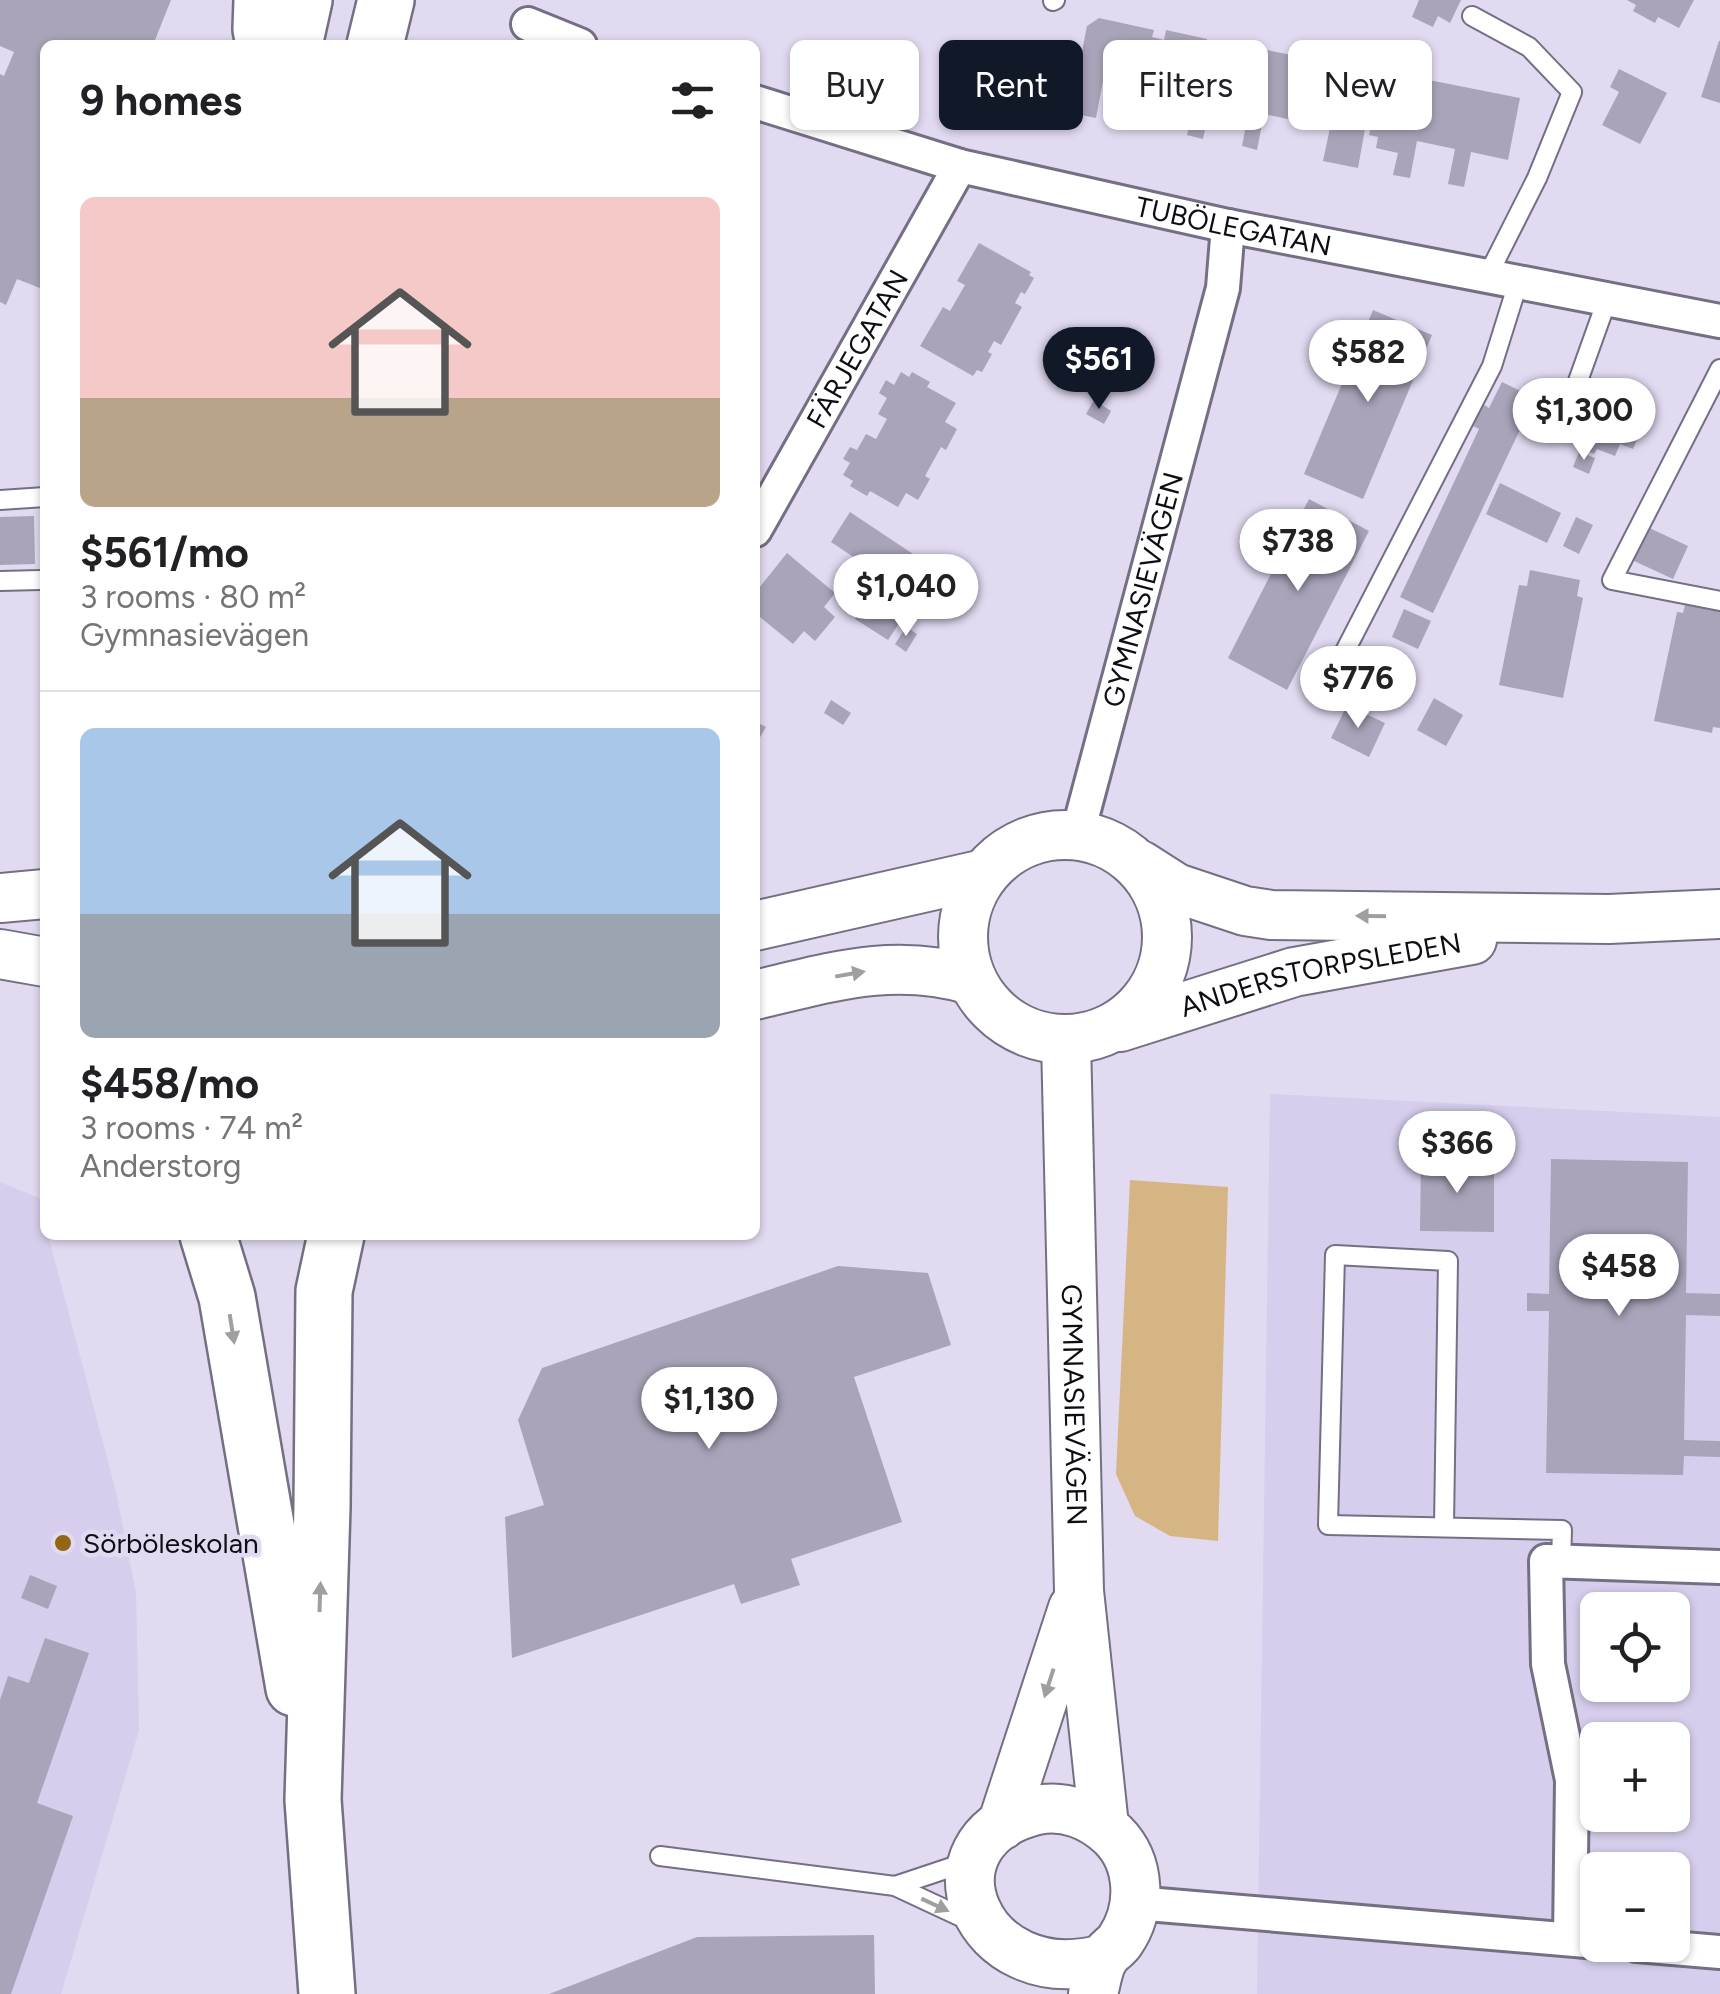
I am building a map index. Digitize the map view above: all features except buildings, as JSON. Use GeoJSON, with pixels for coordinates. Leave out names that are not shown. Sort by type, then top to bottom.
{"type":"FeatureCollection","features":[{"type":"Feature","properties":{"kind":"highway"},"geometry":{"type":"LineString","coordinates":[[262,0],[263,40]]}},
{"type":"Feature","properties":{"kind":"highway"},"geometry":{"type":"LineString","coordinates":[[295,40],[304,0]]}},
{"type":"Feature","properties":{"kind":"highway"},"geometry":{"type":"LineString","coordinates":[[376,40],[386,0]]}},
{"type":"Feature","properties":{"kind":"highway"},"geometry":{"type":"LineString","coordinates":[[210,1240],[227,1298],[314,1800]]}},
{"type":"Feature","properties":{"kind":"highway"},"geometry":{"type":"LineString","coordinates":[[327,1994],[314,1800],[324,1292],[335,1240]]}},
{"type":"Feature","properties":{"kind":"main road","name":"ANDERSTORPSLEDEN"},"geometry":{"type":"LineString","coordinates":[[1077,836],[1097,840],[1128,856],[1176,888],[1271,915],[1609,919],[1720,914]]}},
{"type":"Feature","properties":{"kind":"main road"},"geometry":{"type":"LineString","coordinates":[[1077,836],[1042,838],[1000,857],[973,891],[964,919],[963,950],[972,980],[994,1011],[1036,1036],[1079,1038],[1110,1030],[1143,1004],[1154,988],[1165,959],[1167,930],[1150,880],[1128,856]]}},
{"type":"Feature","properties":{"kind":"main road"},"geometry":{"type":"LineString","coordinates":[[760,925],[984,874]]}},
{"type":"Feature","properties":{"kind":"main road"},"geometry":{"type":"LineString","coordinates":[[0,898],[40,894]]}},
{"type":"Feature","properties":{"kind":"main road","name":"ANDERSTORPSLEDEN"},"geometry":{"type":"LineString","coordinates":[[1079,1038],[1294,972],[1609,919]]}},
{"type":"Feature","properties":{"kind":"main road"},"geometry":{"type":"LineString","coordinates":[[0,954],[40,961]]}},
{"type":"Feature","properties":{"kind":"main road"},"geometry":{"type":"LineString","coordinates":[[760,994],[853,972],[896,968],[972,980]]}},
{"type":"Feature","properties":{"kind":"main road","name":"GYMNASIEVÄGEN"},"geometry":{"type":"LineString","coordinates":[[1079,1038],[1079,1591],[1104,1826]]}},
{"type":"Feature","properties":{"kind":"main road","name":"GYMNASIEVÄGEN"},"geometry":{"type":"LineString","coordinates":[[989,1842],[1079,1591]]}},
{"type":"Feature","properties":{"kind":"main road"},"geometry":{"type":"LineString","coordinates":[[1042,1809],[1085,1815],[1104,1826],[1130,1860],[1136,1904],[1130,1924],[1098,1976],[1084,1969],[1041,1975],[996,1958],[970,1902],[970,1880],[989,1842],[1021,1815],[1042,1809]]}},
{"type":"Feature","properties":{"kind":"street"},"geometry":{"type":"LineString","coordinates":[[528,24],[568,40]]}},
{"type":"Feature","properties":{"kind":"street","name":"TUBÖLEGATAN"},"geometry":{"type":"LineString","coordinates":[[760,104],[960,166],[1228,226],[1720,322]]}},
{"type":"Feature","properties":{"kind":"street","name":"FÄRJEGATAN"},"geometry":{"type":"LineString","coordinates":[[760,521],[960,166]]}},
{"type":"Feature","properties":{"kind":"street","name":"GYMNASIEVÄGEN"},"geometry":{"type":"LineString","coordinates":[[1077,836],[1223,288],[1228,226]]}},
{"type":"Feature","properties":{"kind":"street"},"geometry":{"type":"LineString","coordinates":[[1580,1887],[1572,1780],[1548,1664],[1546,1561],[1720,1566]]}},
{"type":"Feature","properties":{"kind":"street"},"geometry":{"type":"LineString","coordinates":[[1136,1904],[1580,1940]]}},
{"type":"Feature","properties":{"kind":"street"},"geometry":{"type":"LineString","coordinates":[[1690,1949],[1720,1952]]}},
{"type":"Feature","properties":{"kind":"lane"},"geometry":{"type":"LineString","coordinates":[[1343,655],[1492,366],[1502,280],[1572,92],[1528,47],[1472,16]]}},
{"type":"Feature","properties":{"kind":"lane"},"geometry":{"type":"LineString","coordinates":[[1578,382],[1606,300]]}},
{"type":"Feature","properties":{"kind":"lane"},"geometry":{"type":"LineString","coordinates":[[1720,369],[1612,580],[1720,601]]}},
{"type":"Feature","properties":{"kind":"lane"},"geometry":{"type":"LineString","coordinates":[[0,500],[40,497]]}},
{"type":"Feature","properties":{"kind":"lane"},"geometry":{"type":"LineString","coordinates":[[0,582],[40,580]]}},
{"type":"Feature","properties":{"kind":"lane"},"geometry":{"type":"LineString","coordinates":[[1444,1526],[1448,1261],[1335,1255],[1328,1524],[1562,1530],[1561,1562]]}},
{"type":"Feature","properties":{"kind":"lane"},"geometry":{"type":"LineString","coordinates":[[895,1886],[989,1842]]}},
{"type":"Feature","properties":{"kind":"lane"},"geometry":{"type":"LineString","coordinates":[[660,1856],[895,1886],[996,1958]]}},
{"type":"Feature","properties":{"kind":"shaded area"},"geometry":{"type":"Polygon","coordinates":[[[1270,1094],[1720,1117],[1720,1994],[1257,1994],[1270,1094]]]}},
{"type":"Feature","properties":{"kind":"shaded area"},"geometry":{"type":"Polygon","coordinates":[[[1130,1180],[1228,1187],[1218,1541],[1170,1536],[1135,1516],[1116,1474],[1130,1180]]]}},
{"type":"Feature","properties":{"kind":"shaded area","name":"Sörböleskolan"},"geometry":{"type":"Polygon","coordinates":[[[0,1182],[39,1198],[40,1240],[49,1240],[116,1492],[136,1593],[139,1730],[61,1994],[0,1994],[0,1182]]]}},
{"type":"Feature","properties":{"kind":"place","name":"Sörböleskolan"},"geometry":{"type":"Point","coordinates":[63,1543]}}]}
